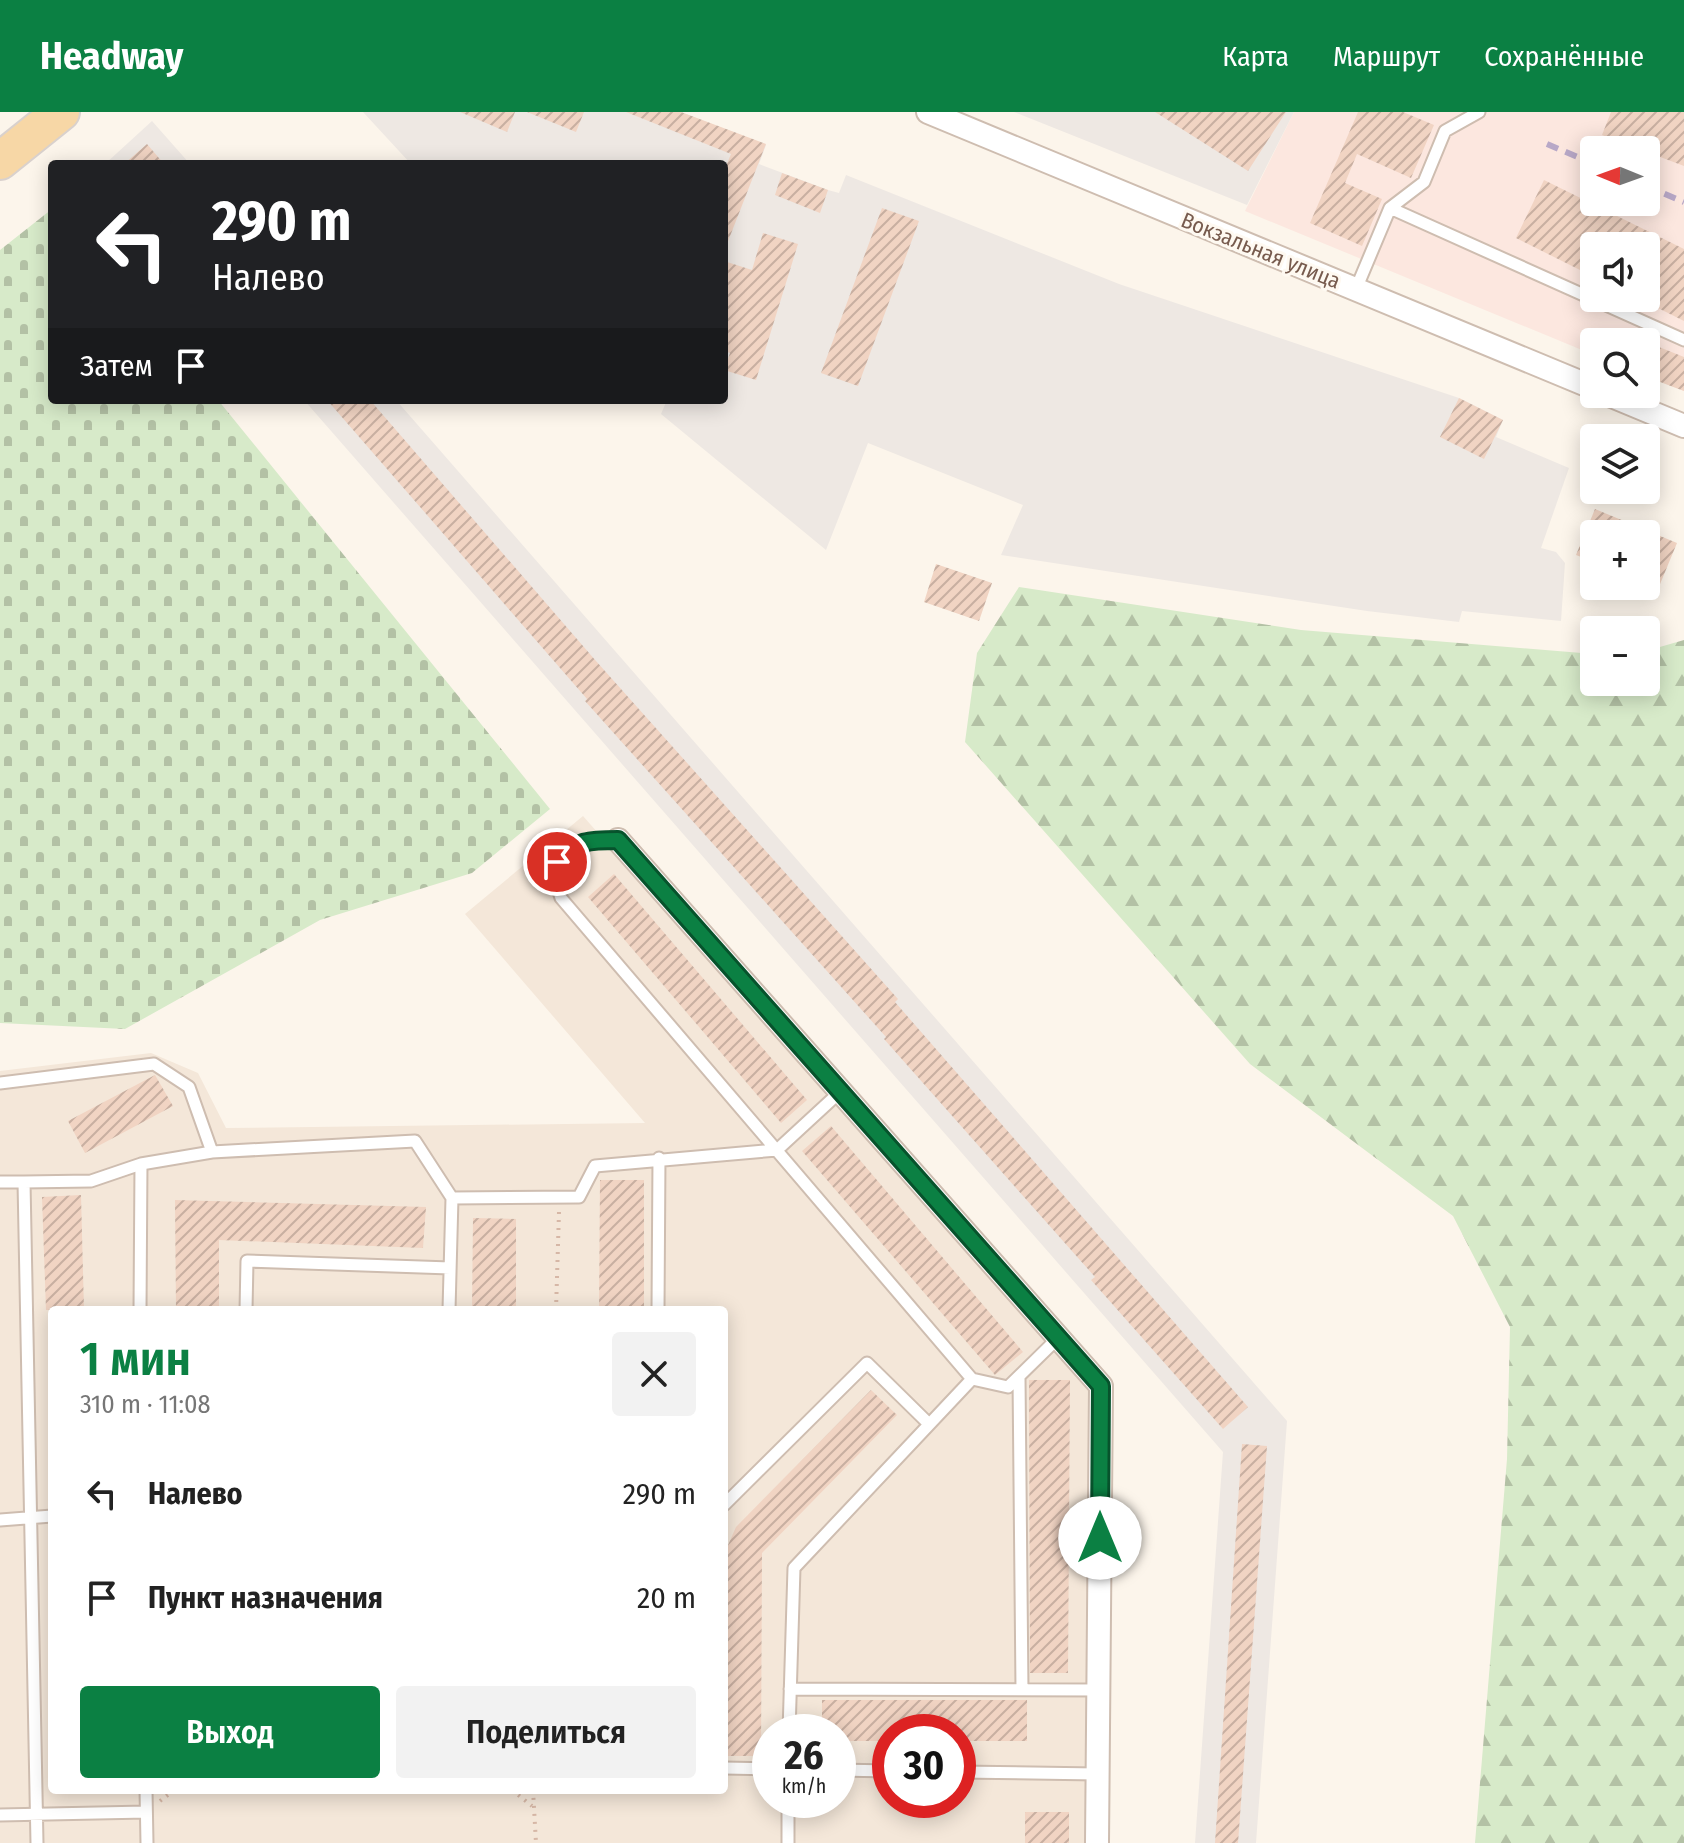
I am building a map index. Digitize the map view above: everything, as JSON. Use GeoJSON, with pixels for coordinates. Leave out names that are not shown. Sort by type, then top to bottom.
{"type":"FeatureCollection","features":[{"type":"Feature","properties":{"kind":"main road"},"geometry":{"type":"LineString","coordinates":[[0,161],[61,112]]}},
{"type":"Feature","properties":{"kind":"street","name":"Вокзальная улица"},"geometry":{"type":"LineString","coordinates":[[928,112],[1580,382]]}},
{"type":"Feature","properties":{"kind":"street"},"geometry":{"type":"LineString","coordinates":[[1641,408],[1684,426]]}},
{"type":"Feature","properties":{"kind":"street"},"geometry":{"type":"LineString","coordinates":[[618,840],[1101,1386],[1097,1843]]}},
{"type":"Feature","properties":{"kind":"lane"},"geometry":{"type":"LineString","coordinates":[[1356,289],[1390,208],[1424,182],[1445,131],[1479,112]]}},
{"type":"Feature","properties":{"kind":"lane"},"geometry":{"type":"LineString","coordinates":[[1390,208],[1684,340]]}},
{"type":"Feature","properties":{"kind":"lane"},"geometry":{"type":"LineString","coordinates":[[618,840],[588,840],[566,849],[557,862],[554,879],[561,898],[972,1379],[1008,1387],[1059,1337]]}},
{"type":"Feature","properties":{"kind":"lane"},"geometry":{"type":"LineString","coordinates":[[0,1083],[154,1064],[189,1087],[212,1152]]}},
{"type":"Feature","properties":{"kind":"lane"},"geometry":{"type":"LineString","coordinates":[[452,1198],[579,1197],[595,1166],[777,1150],[841,1091]]}},
{"type":"Feature","properties":{"kind":"lane"},"geometry":{"type":"LineString","coordinates":[[0,1182],[91,1181],[141,1164],[212,1152],[415,1141],[452,1198],[449,1306]]}},
{"type":"Feature","properties":{"kind":"lane"},"geometry":{"type":"LineString","coordinates":[[658,1306],[659,1158]]}},
{"type":"Feature","properties":{"kind":"lane"},"geometry":{"type":"LineString","coordinates":[[140,1306],[141,1164]]}},
{"type":"Feature","properties":{"kind":"lane"},"geometry":{"type":"LineString","coordinates":[[24,1182],[33,1516],[37,1843]]}},
{"type":"Feature","properties":{"kind":"lane"},"geometry":{"type":"LineString","coordinates":[[246,1306],[247,1261],[450,1268]]}},
{"type":"Feature","properties":{"kind":"lane"},"geometry":{"type":"LineString","coordinates":[[728,1501],[867,1363],[928,1423]]}},
{"type":"Feature","properties":{"kind":"lane"},"geometry":{"type":"LineString","coordinates":[[1019,1377],[1022,1690]]}},
{"type":"Feature","properties":{"kind":"lane"},"geometry":{"type":"LineString","coordinates":[[789,1714],[794,1568],[972,1379]]}},
{"type":"Feature","properties":{"kind":"lane"},"geometry":{"type":"LineString","coordinates":[[0,1520],[48,1516]]}},
{"type":"Feature","properties":{"kind":"lane"},"geometry":{"type":"LineString","coordinates":[[790,1689],[1099,1690]]}},
{"type":"Feature","properties":{"kind":"lane"},"geometry":{"type":"LineString","coordinates":[[728,1768],[752,1769]]}},
{"type":"Feature","properties":{"kind":"lane"},"geometry":{"type":"LineString","coordinates":[[976,1772],[1097,1774]]}},
{"type":"Feature","properties":{"kind":"lane"},"geometry":{"type":"LineString","coordinates":[[146,1794],[147,1843]]}},
{"type":"Feature","properties":{"kind":"lane"},"geometry":{"type":"LineString","coordinates":[[0,1815],[146,1812]]}},
{"type":"Feature","properties":{"kind":"lane"},"geometry":{"type":"LineString","coordinates":[[788,1818],[788,1843]]}},
{"type":"Feature","properties":{"kind":"path"},"geometry":{"type":"LineString","coordinates":[[556,1306],[559,1198]]}},
{"type":"Feature","properties":{"kind":"path"},"geometry":{"type":"LineString","coordinates":[[517,1794],[533,1806]]}},
{"type":"Feature","properties":{"kind":"path"},"geometry":{"type":"LineString","coordinates":[[533,1794],[536,1843]]}},
{"type":"Feature","properties":{"kind":"shaded area"},"geometry":{"type":"Polygon","coordinates":[[[363,112],[681,112],[766,145],[759,164],[828,190],[839,193],[846,175],[1119,284],[1459,398],[1503,420],[1496,437],[1569,468],[1541,548],[1556,552],[1565,563],[1561,621],[1462,611],[1459,622],[1367,611],[1001,555],[1023,505],[868,443],[826,550],[661,414],[665,404],[728,404],[728,160],[407,160],[363,112]]]}},
{"type":"Feature","properties":{"kind":"shaded area"},"geometry":{"type":"Polygon","coordinates":[[[1014,112],[1294,112],[1247,205],[1014,112]]]}},
{"type":"Feature","properties":{"kind":"shaded area"},"geometry":{"type":"Polygon","coordinates":[[[1294,112],[1684,112],[1684,391],[1660,382],[1660,328],[1580,328],[1580,349],[1245,211],[1294,112]]]}},
{"type":"Feature","properties":{"kind":"shaded area"},"geometry":{"type":"Polygon","coordinates":[[[152,121],[186,160],[109,160],[152,121]]]}},
{"type":"Feature","properties":{"kind":"shaded area"},"geometry":{"type":"Polygon","coordinates":[[[307,404],[399,404],[1287,1421],[1256,1843],[1195,1843],[1223,1452],[307,404]]]}},
{"type":"Feature","properties":{"kind":"shaded area"},"geometry":{"type":"Polygon","coordinates":[[[583,816],[1090,1390],[1086,1843],[0,1843],[0,1071],[151,1053],[198,1073],[226,1128],[645,1123],[465,914],[583,816]]]}},
{"type":"Feature","properties":{"kind":"green space"},"geometry":{"type":"Polygon","coordinates":[[[48,212],[48,404],[221,404],[550,809],[472,873],[320,920],[125,1029],[0,1023],[0,250],[48,212]]]}},
{"type":"Feature","properties":{"kind":"green space"},"geometry":{"type":"Polygon","coordinates":[[[1019,587],[1301,630],[1580,653],[1580,696],[1660,696],[1660,647],[1684,640],[1684,1843],[1475,1843],[1507,1459],[1510,1327],[1453,1216],[1250,1064],[965,742],[977,653],[1019,587]]]}},
{"type":"Feature","properties":{"kind":"building"},"geometry":{"type":"Polygon","coordinates":[[[460,112],[515,112],[507,132],[460,112]]]}},
{"type":"Feature","properties":{"kind":"building"},"geometry":{"type":"Polygon","coordinates":[[[527,112],[584,112],[576,132],[527,112]]]}},
{"type":"Feature","properties":{"kind":"building"},"geometry":{"type":"Polygon","coordinates":[[[626,112],[681,112],[766,144],[728,241],[728,161],[731,154],[626,112]]]}},
{"type":"Feature","properties":{"kind":"building"},"geometry":{"type":"Polygon","coordinates":[[[1155,112],[1286,112],[1248,171],[1155,112]]]}},
{"type":"Feature","properties":{"kind":"building"},"geometry":{"type":"Polygon","coordinates":[[[1358,112],[1403,112],[1434,125],[1411,178],[1357,154],[1345,183],[1382,199],[1362,246],[1310,223],[1358,112]]]}},
{"type":"Feature","properties":{"kind":"building"},"geometry":{"type":"Polygon","coordinates":[[[1611,112],[1684,112],[1684,166],[1660,157],[1660,136],[1602,135],[1611,112]]]}},
{"type":"Feature","properties":{"kind":"building"},"geometry":{"type":"Polygon","coordinates":[[[147,144],[161,160],[129,160],[147,144]]]}},
{"type":"Feature","properties":{"kind":"building"},"geometry":{"type":"Polygon","coordinates":[[[782,173],[828,190],[820,213],[775,195],[782,173]]]}},
{"type":"Feature","properties":{"kind":"building"},"geometry":{"type":"Polygon","coordinates":[[[1544,180],[1580,198],[1580,216],[1617,216],[1650,232],[1580,232],[1580,270],[1516,238],[1544,180]]]}},
{"type":"Feature","properties":{"kind":"building"},"geometry":{"type":"Polygon","coordinates":[[[882,208],[919,221],[858,386],[821,373],[882,208]]]}},
{"type":"Feature","properties":{"kind":"building"},"geometry":{"type":"Polygon","coordinates":[[[763,233],[798,244],[756,380],[728,371],[728,262],[752,270],[763,233]]]}},
{"type":"Feature","properties":{"kind":"building"},"geometry":{"type":"Polygon","coordinates":[[[1660,237],[1684,249],[1684,321],[1660,309],[1660,237]]]}},
{"type":"Feature","properties":{"kind":"building"},"geometry":{"type":"Polygon","coordinates":[[[1660,347],[1684,357],[1684,391],[1660,382],[1660,347]]]}},
{"type":"Feature","properties":{"kind":"building"},"geometry":{"type":"Polygon","coordinates":[[[1459,398],[1503,420],[1484,459],[1440,437],[1459,398]]]}},
{"type":"Feature","properties":{"kind":"building"},"geometry":{"type":"Polygon","coordinates":[[[330,404],[373,404],[596,661],[898,999],[895,1002],[1248,1407],[1223,1429],[1091,1280],[1095,1277],[884,1039],[886,1037],[585,701],[587,699],[330,404]]]}},
{"type":"Feature","properties":{"kind":"building"},"geometry":{"type":"Polygon","coordinates":[[[1595,509],[1622,520],[1590,520],[1595,509]]]}},
{"type":"Feature","properties":{"kind":"building"},"geometry":{"type":"Polygon","coordinates":[[[1660,536],[1677,543],[1660,584],[1660,536]]]}},
{"type":"Feature","properties":{"kind":"building"},"geometry":{"type":"Polygon","coordinates":[[[936,564],[992,583],[979,621],[924,602],[936,564]]]}},
{"type":"Feature","properties":{"kind":"building"},"geometry":{"type":"Polygon","coordinates":[[[614,874],[807,1100],[781,1123],[588,897],[614,874]]]}},
{"type":"Feature","properties":{"kind":"building"},"geometry":{"type":"Polygon","coordinates":[[[155,1075],[173,1106],[85,1153],[68,1121],[155,1075]]]}},
{"type":"Feature","properties":{"kind":"building"},"geometry":{"type":"Polygon","coordinates":[[[831,1126],[1023,1352],[995,1375],[802,1151],[831,1126]]]}},
{"type":"Feature","properties":{"kind":"building"},"geometry":{"type":"Polygon","coordinates":[[[600,1180],[644,1180],[644,1306],[599,1306],[600,1180]]]}},
{"type":"Feature","properties":{"kind":"building"},"geometry":{"type":"Polygon","coordinates":[[[81,1195],[84,1306],[48,1306],[46,1310],[42,1197],[81,1195]]]}},
{"type":"Feature","properties":{"kind":"building"},"geometry":{"type":"Polygon","coordinates":[[[175,1200],[426,1207],[423,1248],[219,1240],[219,1306],[176,1306],[175,1200]]]}},
{"type":"Feature","properties":{"kind":"building"},"geometry":{"type":"Polygon","coordinates":[[[473,1218],[516,1219],[516,1306],[472,1306],[473,1218]]]}},
{"type":"Feature","properties":{"kind":"building"},"geometry":{"type":"Polygon","coordinates":[[[1029,1380],[1070,1380],[1068,1673],[1030,1673],[1029,1380]]]}},
{"type":"Feature","properties":{"kind":"building"},"geometry":{"type":"Polygon","coordinates":[[[871,1390],[897,1415],[762,1553],[761,1714],[752,1714],[752,1756],[728,1756],[728,1545],[736,1527],[871,1390]]]}},
{"type":"Feature","properties":{"kind":"building"},"geometry":{"type":"Polygon","coordinates":[[[1242,1444],[1267,1446],[1238,1843],[1215,1843],[1242,1444]]]}},
{"type":"Feature","properties":{"kind":"building"},"geometry":{"type":"Polygon","coordinates":[[[822,1700],[1027,1700],[1027,1741],[976,1741],[976,1714],[872,1714],[872,1741],[856,1741],[856,1714],[822,1714],[822,1700]]]}},
{"type":"Feature","properties":{"kind":"building"},"geometry":{"type":"Polygon","coordinates":[[[1025,1812],[1069,1812],[1069,1843],[1025,1843],[1025,1812]]]}},
{"type":"Feature","properties":{"kind":"railway"},"geometry":{"type":"LineString","coordinates":[[1547,144],[1580,158]]}},
{"type":"Feature","properties":{"kind":"railway"},"geometry":{"type":"LineString","coordinates":[[1660,192],[1684,202]]}},
{"type":"Feature","properties":{"kind":"route"},"geometry":{"type":"LineString","coordinates":[[557,862],[566,849],[588,840],[618,840],[1101,1386],[1100,1538]]}}]}
